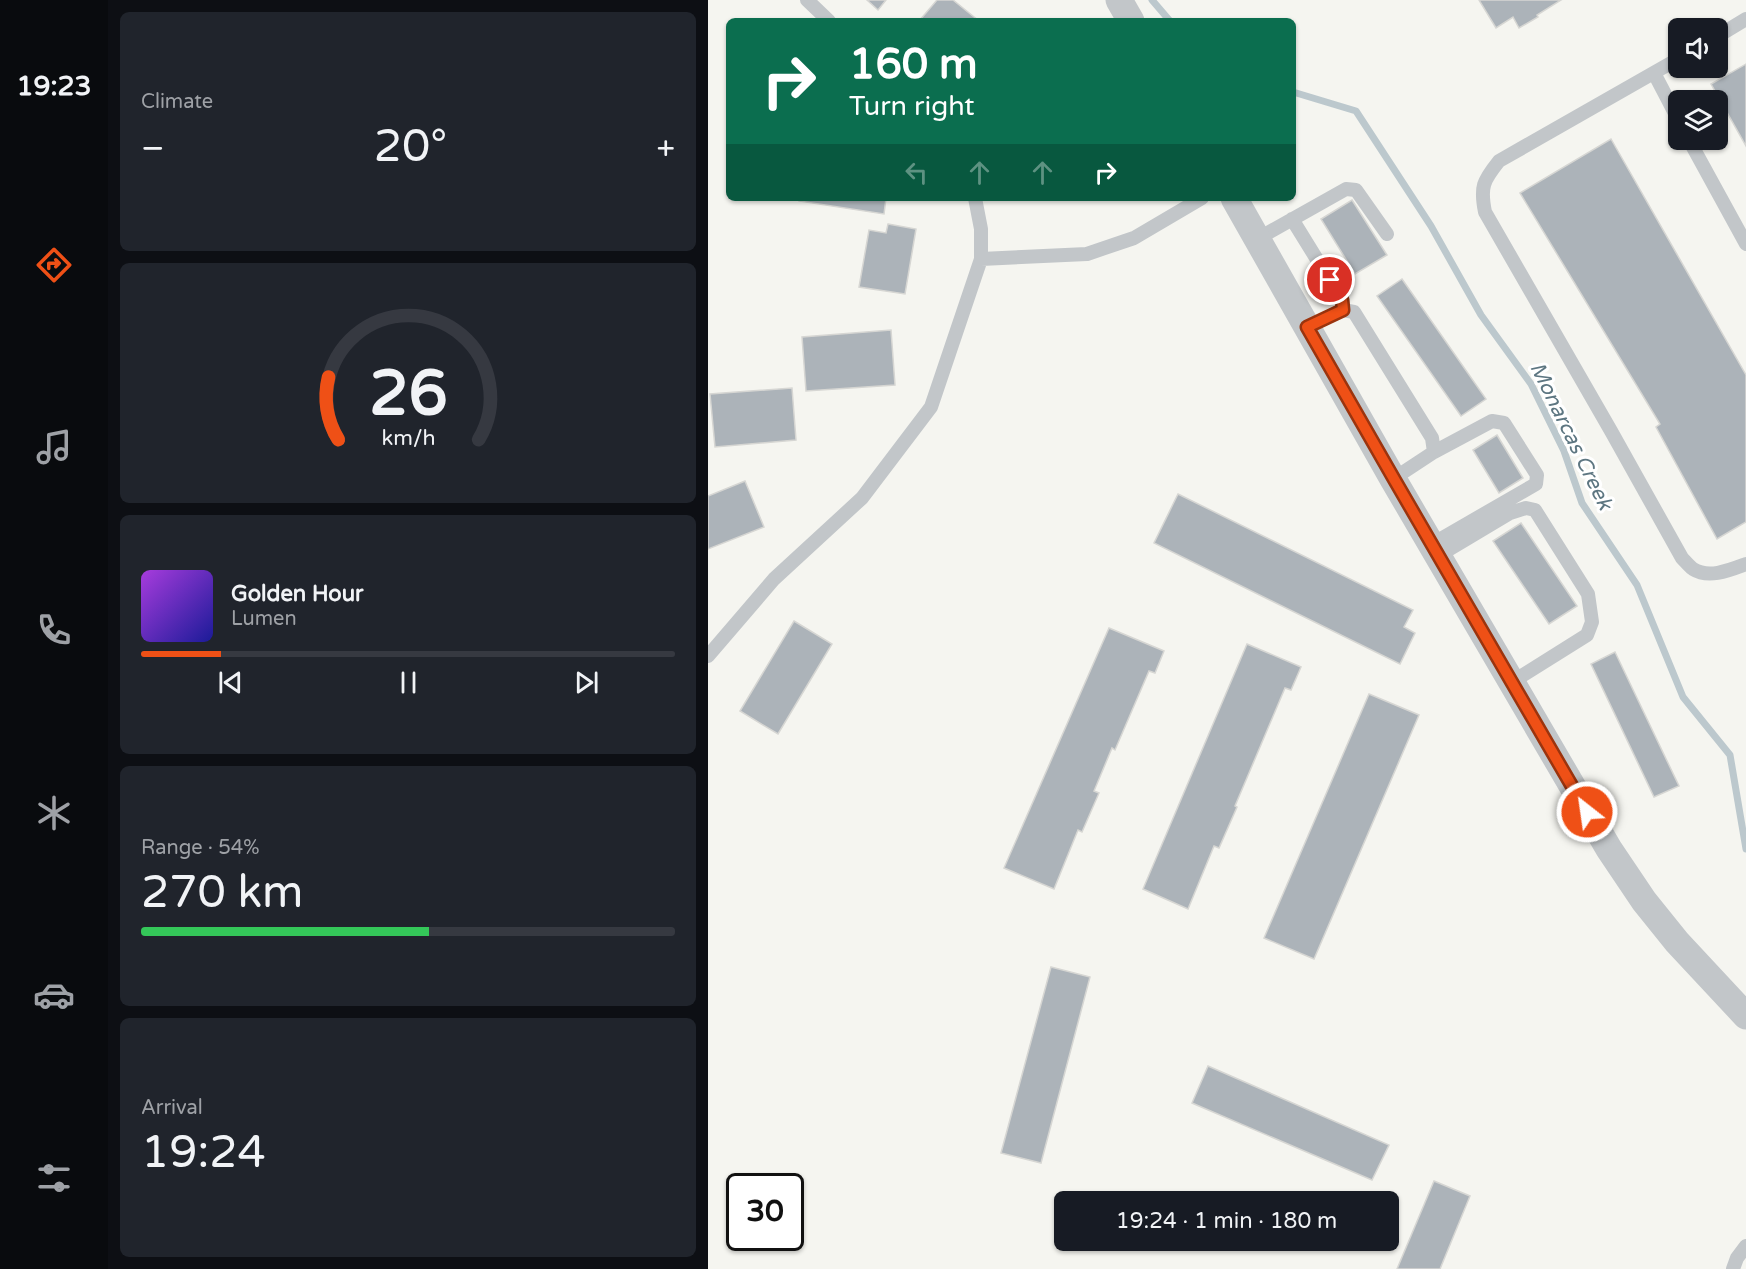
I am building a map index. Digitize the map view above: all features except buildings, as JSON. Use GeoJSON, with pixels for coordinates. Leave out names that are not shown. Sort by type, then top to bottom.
{"type":"FeatureCollection","features":[{"type":"Feature","properties":{"kind":"street"},"geometry":{"type":"LineString","coordinates":[[1119,0],[1129,18]]}},
{"type":"Feature","properties":{"kind":"street"},"geometry":{"type":"LineString","coordinates":[[1236,201],[1609,849],[1638,892],[1677,942],[1746,1016]]}},
{"type":"Feature","properties":{"kind":"lane"},"geometry":{"type":"LineString","coordinates":[[807,0],[826,18]]}},
{"type":"Feature","properties":{"kind":"lane"},"geometry":{"type":"LineString","coordinates":[[1728,30],[1746,19]]}},
{"type":"Feature","properties":{"kind":"lane"},"geometry":{"type":"LineString","coordinates":[[1668,65],[1499,161],[1486,177],[1482,194],[1485,212],[1682,558],[1693,569],[1705,573],[1726,572],[1746,564]]}},
{"type":"Feature","properties":{"kind":"lane"},"geometry":{"type":"LineString","coordinates":[[1654,73],[1668,100]]}},
{"type":"Feature","properties":{"kind":"lane"},"geometry":{"type":"LineString","coordinates":[[1694,150],[1746,244]]}},
{"type":"Feature","properties":{"kind":"lane"},"geometry":{"type":"LineString","coordinates":[[1257,239],[1347,189],[1356,190],[1387,234]]}},
{"type":"Feature","properties":{"kind":"lane"},"geometry":{"type":"LineString","coordinates":[[708,656],[774,579],[862,498],[931,407],[981,259],[981,229],[976,201]]}},
{"type":"Feature","properties":{"kind":"lane"},"geometry":{"type":"LineString","coordinates":[[981,259],[1088,254],[1134,238],[1197,201]]}},
{"type":"Feature","properties":{"kind":"lane"},"geometry":{"type":"LineString","coordinates":[[1292,219],[1342,300],[1343,310]]}},
{"type":"Feature","properties":{"kind":"lane"},"geometry":{"type":"LineString","coordinates":[[1307,327],[1343,310],[1354,312],[1432,438],[1434,452]]}},
{"type":"Feature","properties":{"kind":"lane"},"geometry":{"type":"LineString","coordinates":[[1394,479],[1434,452],[1492,421],[1504,423],[1537,475],[1536,484],[1435,550]]}},
{"type":"Feature","properties":{"kind":"lane"},"geometry":{"type":"LineString","coordinates":[[1435,550],[1510,513],[1526,508],[1535,510],[1588,594],[1592,622],[1587,635],[1512,682]]}},
{"type":"Feature","properties":{"kind":"lane"},"geometry":{"type":"LineString","coordinates":[[1732,1269],[1737,1257],[1746,1246]]}},
{"type":"Feature","properties":{"kind":"waterway","name":"Monarcas Creek"},"geometry":{"type":"LineString","coordinates":[[1152,0],[1167,18]]}},
{"type":"Feature","properties":{"kind":"waterway","name":"Monarcas Creek"},"geometry":{"type":"LineString","coordinates":[[1296,93],[1356,111],[1431,226],[1481,315],[1531,384],[1564,451],[1582,503],[1637,585],[1683,697],[1730,755],[1746,849]]}},
{"type":"Feature","properties":{"kind":"route"},"geometry":{"type":"LineString","coordinates":[[1330,280],[1342,300],[1343,310],[1307,327],[1587,812]]}}]}
